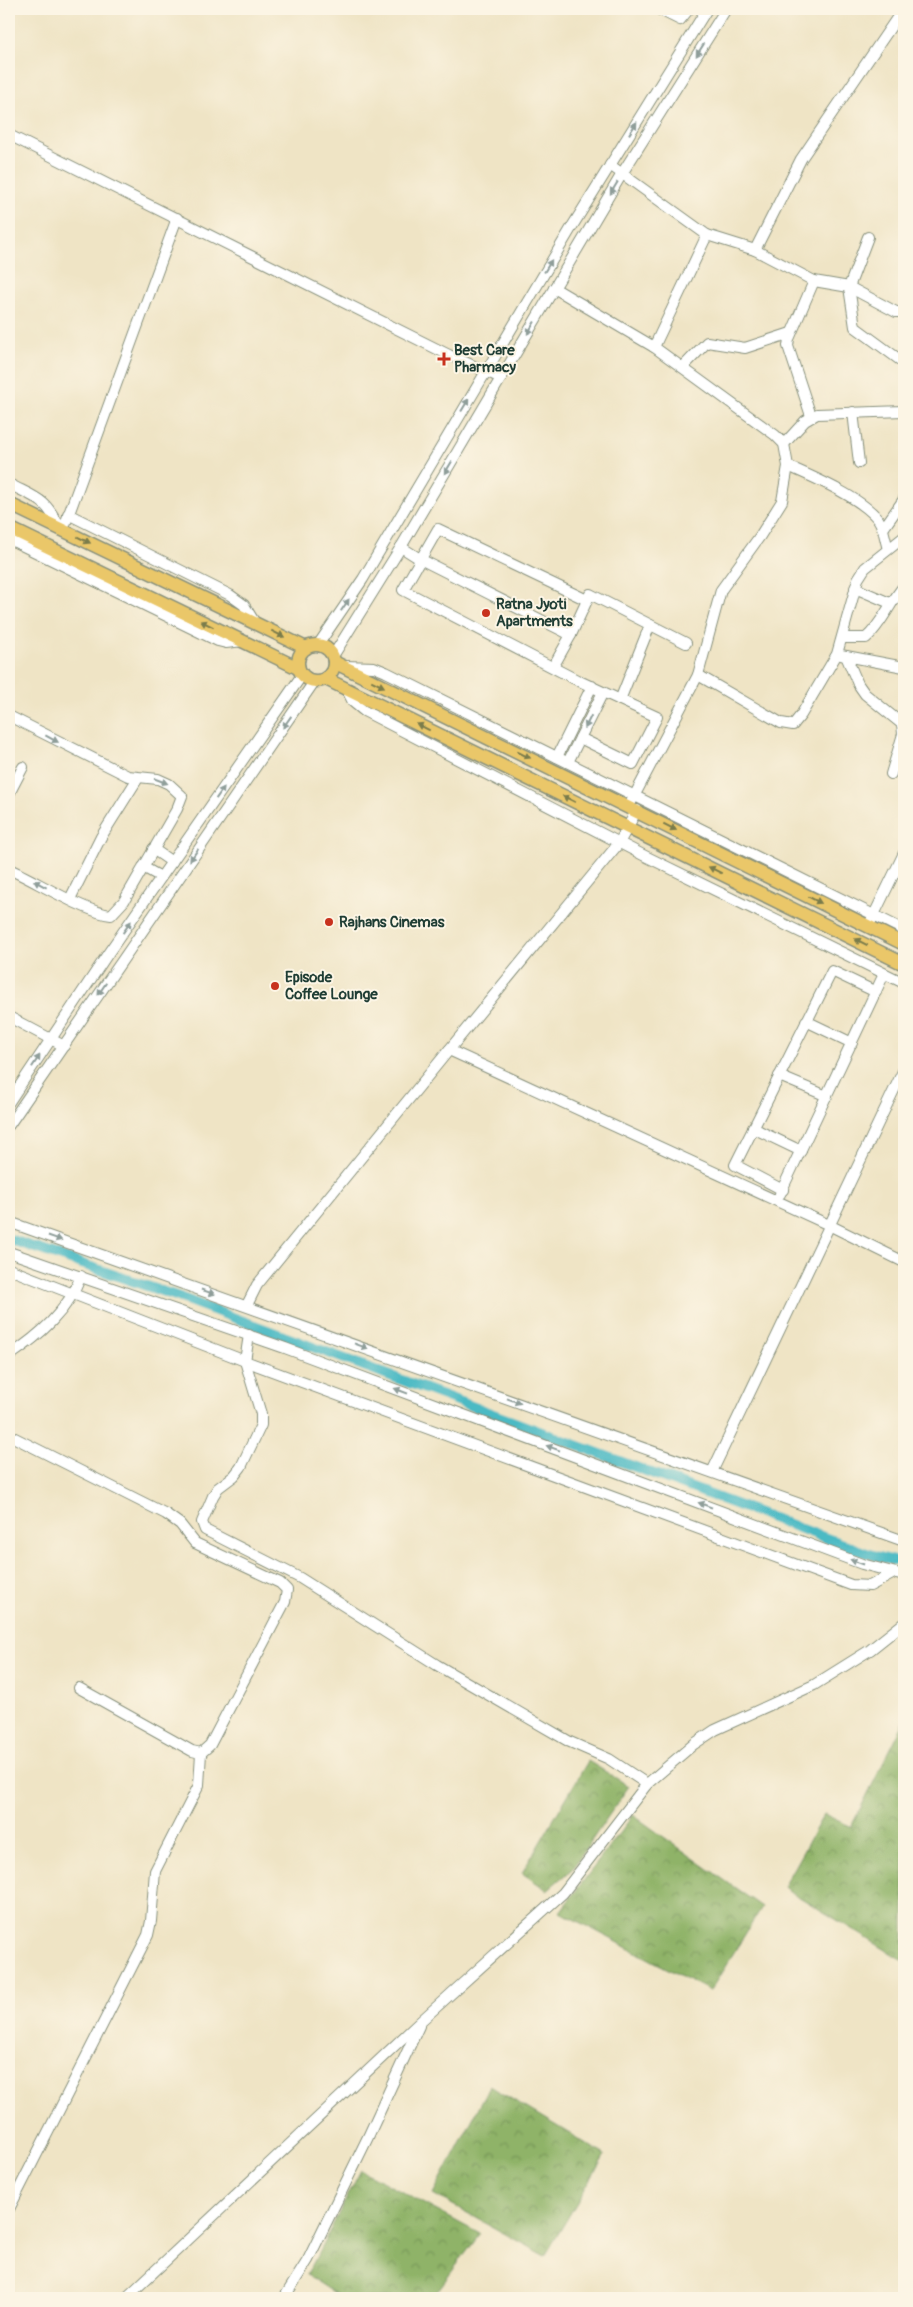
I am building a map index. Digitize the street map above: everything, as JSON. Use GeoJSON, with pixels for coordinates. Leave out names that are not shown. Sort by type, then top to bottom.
{"type":"FeatureCollection","features":[{"type":"Feature","properties":{"kind":"main road"},"geometry":{"type":"LineString","coordinates":[[9,504],[255,623],[312,646],[324,647],[336,662],[633,804],[871,921],[904,944]]}},
{"type":"Feature","properties":{"kind":"main road"},"geometry":{"type":"LineString","coordinates":[[9,528],[243,641],[300,671],[320,680],[346,688],[904,964]]}},
{"type":"Feature","properties":{"kind":"main road"},"geometry":{"type":"LineString","coordinates":[[300,671],[299,656],[312,646]]}},
{"type":"Feature","properties":{"kind":"main road"},"geometry":{"type":"LineString","coordinates":[[320,680],[334,669],[336,662]]}},
{"type":"Feature","properties":{"kind":"street"},"geometry":{"type":"LineString","coordinates":[[658,9],[680,20],[688,9]]}},
{"type":"Feature","properties":{"kind":"street"},"geometry":{"type":"LineString","coordinates":[[312,646],[363,579],[610,165],[707,9]]}},
{"type":"Feature","properties":{"kind":"street"},"geometry":{"type":"LineString","coordinates":[[633,804],[568,762],[380,669],[336,662],[401,547],[623,172],[726,9]]}},
{"type":"Feature","properties":{"kind":"street"},"geometry":{"type":"LineString","coordinates":[[755,250],[801,159],[903,9]]}},
{"type":"Feature","properties":{"kind":"street"},"geometry":{"type":"LineString","coordinates":[[9,135],[449,355],[501,378]]}},
{"type":"Feature","properties":{"kind":"street"},"geometry":{"type":"LineString","coordinates":[[610,165],[623,172],[707,235],[755,250],[814,281],[849,287],[896,312],[904,312]]}},
{"type":"Feature","properties":{"kind":"street"},"geometry":{"type":"LineString","coordinates":[[61,529],[177,218]]}},
{"type":"Feature","properties":{"kind":"street"},"geometry":{"type":"LineString","coordinates":[[654,347],[707,235]]}},
{"type":"Feature","properties":{"kind":"street"},"geometry":{"type":"LineString","coordinates":[[868,237],[849,287],[855,327],[904,363]]}},
{"type":"Feature","properties":{"kind":"street"},"geometry":{"type":"LineString","coordinates":[[810,416],[789,353],[789,339],[814,281]]}},
{"type":"Feature","properties":{"kind":"street"},"geometry":{"type":"LineString","coordinates":[[247,1306],[257,1285],[619,843],[628,828],[633,804],[698,675],[717,600],[726,581],[779,508],[785,492],[788,466],[784,444],[654,347],[554,288]]}},
{"type":"Feature","properties":{"kind":"street"},"geometry":{"type":"LineString","coordinates":[[683,367],[707,342],[745,348],[791,333]]}},
{"type":"Feature","properties":{"kind":"street"},"geometry":{"type":"LineString","coordinates":[[784,444],[810,416],[823,413],[904,411]]}},
{"type":"Feature","properties":{"kind":"street"},"geometry":{"type":"LineString","coordinates":[[853,412],[859,463]]}},
{"type":"Feature","properties":{"kind":"street"},"geometry":{"type":"LineString","coordinates":[[788,466],[850,497],[875,516],[883,529],[888,549]]}},
{"type":"Feature","properties":{"kind":"street"},"geometry":{"type":"LineString","coordinates":[[9,484],[46,504],[61,529]]}},
{"type":"Feature","properties":{"kind":"street"},"geometry":{"type":"LineString","coordinates":[[883,529],[904,499]]}},
{"type":"Feature","properties":{"kind":"street"},"geometry":{"type":"LineString","coordinates":[[68,514],[230,595],[244,605],[255,623]]}},
{"type":"Feature","properties":{"kind":"street"},"geometry":{"type":"LineString","coordinates":[[580,738],[633,764],[657,717],[553,667],[403,590],[438,528],[587,600]]}},
{"type":"Feature","properties":{"kind":"street"},"geometry":{"type":"LineString","coordinates":[[698,675],[781,723],[792,725],[801,716],[842,655],[843,638],[855,588],[861,573],[904,537]]}},
{"type":"Feature","properties":{"kind":"street"},"geometry":{"type":"LineString","coordinates":[[9,539],[218,642],[243,641]]}},
{"type":"Feature","properties":{"kind":"street"},"geometry":{"type":"LineString","coordinates":[[401,547],[420,559],[571,635]]}},
{"type":"Feature","properties":{"kind":"street"},"geometry":{"type":"LineString","coordinates":[[843,638],[866,638],[875,629],[890,603],[904,586]]}},
{"type":"Feature","properties":{"kind":"street"},"geometry":{"type":"LineString","coordinates":[[855,588],[890,603]]}},
{"type":"Feature","properties":{"kind":"street"},"geometry":{"type":"LineString","coordinates":[[553,667],[571,635],[590,594],[686,643]]}},
{"type":"Feature","properties":{"kind":"street"},"geometry":{"type":"LineString","coordinates":[[620,700],[650,625]]}},
{"type":"Feature","properties":{"kind":"street"},"geometry":{"type":"LineString","coordinates":[[842,655],[904,667]]}},
{"type":"Feature","properties":{"kind":"street"},"geometry":{"type":"LineString","coordinates":[[842,655],[865,694],[902,724],[902,739],[891,774]]}},
{"type":"Feature","properties":{"kind":"street"},"geometry":{"type":"LineString","coordinates":[[9,1102],[300,671]]}},
{"type":"Feature","properties":{"kind":"street"},"geometry":{"type":"LineString","coordinates":[[9,1125],[320,680]]}},
{"type":"Feature","properties":{"kind":"street"},"geometry":{"type":"LineString","coordinates":[[558,757],[592,686]]}},
{"type":"Feature","properties":{"kind":"street"},"geometry":{"type":"LineString","coordinates":[[346,688],[353,702],[364,711],[619,843],[904,983]]}},
{"type":"Feature","properties":{"kind":"street"},"geometry":{"type":"LineString","coordinates":[[568,762],[603,692]]}},
{"type":"Feature","properties":{"kind":"street"},"geometry":{"type":"LineString","coordinates":[[9,716],[128,776],[158,779],[169,784],[182,796],[177,810],[124,901],[111,915],[103,914],[9,869]]}},
{"type":"Feature","properties":{"kind":"street"},"geometry":{"type":"LineString","coordinates":[[9,794],[23,766]]}},
{"type":"Feature","properties":{"kind":"street"},"geometry":{"type":"LineString","coordinates":[[70,899],[101,837],[138,778]]}},
{"type":"Feature","properties":{"kind":"street"},"geometry":{"type":"LineString","coordinates":[[153,849],[172,862]]}},
{"type":"Feature","properties":{"kind":"street"},"geometry":{"type":"LineString","coordinates":[[904,853],[871,921],[904,930]]}},
{"type":"Feature","properties":{"kind":"street"},"geometry":{"type":"LineString","coordinates":[[143,867],[161,877]]}},
{"type":"Feature","properties":{"kind":"street"},"geometry":{"type":"LineString","coordinates":[[783,1190],[735,1165],[832,971],[876,992]]}},
{"type":"Feature","properties":{"kind":"street"},"geometry":{"type":"LineString","coordinates":[[777,1201],[884,974]]}},
{"type":"Feature","properties":{"kind":"street"},"geometry":{"type":"LineString","coordinates":[[9,1017],[64,1046]]}},
{"type":"Feature","properties":{"kind":"street"},"geometry":{"type":"LineString","coordinates":[[806,1021],[852,1042]]}},
{"type":"Feature","properties":{"kind":"street"},"geometry":{"type":"LineString","coordinates":[[449,1050],[829,1225],[904,1262]]}},
{"type":"Feature","properties":{"kind":"street"},"geometry":{"type":"LineString","coordinates":[[712,1472],[904,1069]]}},
{"type":"Feature","properties":{"kind":"street"},"geometry":{"type":"LineString","coordinates":[[779,1076],[827,1096]]}},
{"type":"Feature","properties":{"kind":"street"},"geometry":{"type":"LineString","coordinates":[[753,1128],[801,1151]]}},
{"type":"Feature","properties":{"kind":"street"},"geometry":{"type":"LineString","coordinates":[[9,1222],[904,1541]]}},
{"type":"Feature","properties":{"kind":"street"},"geometry":{"type":"LineString","coordinates":[[9,1252],[249,1336],[862,1564],[899,1574]]}},
{"type":"Feature","properties":{"kind":"street"},"geometry":{"type":"LineString","coordinates":[[9,1269],[244,1361],[851,1585],[870,1586],[899,1574]]}},
{"type":"Feature","properties":{"kind":"street"},"geometry":{"type":"LineString","coordinates":[[9,1356],[49,1324],[74,1294],[81,1276]]}},
{"type":"Feature","properties":{"kind":"street"},"geometry":{"type":"LineString","coordinates":[[249,1336],[244,1361],[261,1414],[261,1426],[242,1467],[218,1488],[213,1496],[203,1518],[205,1530],[300,1578],[437,1665],[570,1742],[609,1759],[647,1784]]}},
{"type":"Feature","properties":{"kind":"street"},"geometry":{"type":"LineString","coordinates":[[9,1435],[166,1514],[180,1524],[195,1543],[285,1586],[287,1590],[285,1602],[210,1745],[201,1754],[199,1786],[154,1872],[151,1921],[148,1934],[9,2210]]}},
{"type":"Feature","properties":{"kind":"street"},"geometry":{"type":"LineString","coordinates":[[126,2298],[422,2020],[570,1885],[647,1784],[705,1735],[727,1723],[814,1685],[870,1650],[904,1623]]}},
{"type":"Feature","properties":{"kind":"street"},"geometry":{"type":"LineString","coordinates":[[79,1688],[192,1751],[201,1754]]}},
{"type":"Feature","properties":{"kind":"street"},"geometry":{"type":"LineString","coordinates":[[284,2298],[308,2260],[422,2020]]}},
{"type":"Feature","properties":{"kind":"green space"},"geometry":{"type":"Polygon","coordinates":[[[904,1722],[904,1961],[783,1887],[824,1814],[851,1827],[904,1722]]]}},
{"type":"Feature","properties":{"kind":"green space"},"geometry":{"type":"Polygon","coordinates":[[[588,1761],[629,1786],[572,1869],[547,1890],[522,1873],[588,1761]]]}},
{"type":"Feature","properties":{"kind":"green space"},"geometry":{"type":"Polygon","coordinates":[[[633,1815],[762,1907],[710,1991],[560,1912],[633,1815]]]}},
{"type":"Feature","properties":{"kind":"green space"},"geometry":{"type":"Polygon","coordinates":[[[490,2086],[605,2155],[545,2256],[433,2194],[490,2086]]]}},
{"type":"Feature","properties":{"kind":"green space"},"geometry":{"type":"Polygon","coordinates":[[[361,2170],[480,2234],[432,2298],[342,2298],[307,2275],[361,2170]]]}},
{"type":"Feature","properties":{"kind":"waterway"},"geometry":{"type":"LineString","coordinates":[[9,1239],[176,1296],[869,1554],[893,1561]]}},
{"type":"Feature","properties":{"kind":"place","name":"Best Care Pharmacy"},"geometry":{"type":"Point","coordinates":[444,359]}},
{"type":"Feature","properties":{"kind":"place","name":"Ratna Jyoti Apartments"},"geometry":{"type":"Point","coordinates":[486,613]}},
{"type":"Feature","properties":{"kind":"place","name":"Rajhans Cinemas"},"geometry":{"type":"Point","coordinates":[329,922]}},
{"type":"Feature","properties":{"kind":"place","name":"Episode Coffee Lounge"},"geometry":{"type":"Point","coordinates":[275,986]}}]}
